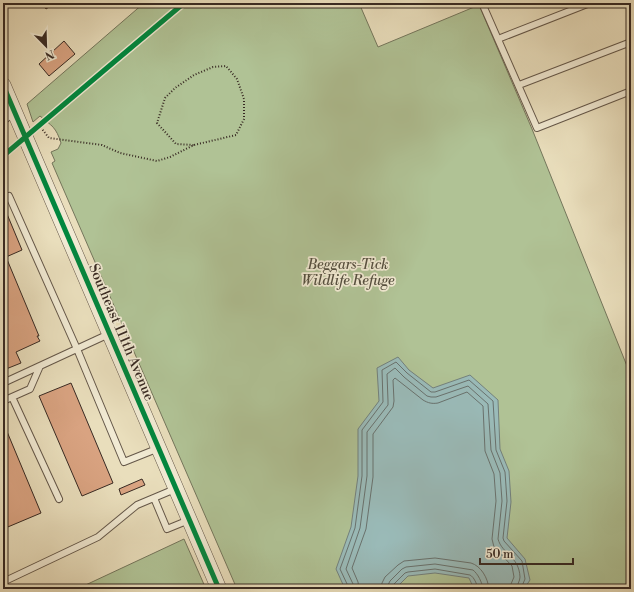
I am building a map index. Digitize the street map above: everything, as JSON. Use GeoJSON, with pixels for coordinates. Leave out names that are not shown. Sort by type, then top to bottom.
{"type":"FeatureCollection","features":[{"type":"Feature","properties":{"kind":"street","name":"Southeast 111th Avenue"},"geometry":{"type":"LineString","coordinates":[[3,85],[9,117],[110,334],[219,589]]}},
{"type":"Feature","properties":{"kind":"lane"},"geometry":{"type":"LineString","coordinates":[[482,3],[538,128],[631,91]]}},
{"type":"Feature","properties":{"kind":"lane"},"geometry":{"type":"LineString","coordinates":[[498,39],[590,3]]}},
{"type":"Feature","properties":{"kind":"lane"},"geometry":{"type":"LineString","coordinates":[[519,85],[631,42]]}},
{"type":"Feature","properties":{"kind":"lane"},"geometry":{"type":"LineString","coordinates":[[3,199],[9,196],[77,349],[124,462],[159,448]]}},
{"type":"Feature","properties":{"kind":"lane"},"geometry":{"type":"LineString","coordinates":[[3,383],[110,334]]}},
{"type":"Feature","properties":{"kind":"lane"},"geometry":{"type":"LineString","coordinates":[[3,401],[30,389],[40,366]]}},
{"type":"Feature","properties":{"kind":"lane"},"geometry":{"type":"LineString","coordinates":[[12,397],[59,499]]}},
{"type":"Feature","properties":{"kind":"lane"},"geometry":{"type":"LineString","coordinates":[[3,582],[98,537],[137,504],[176,489]]}},
{"type":"Feature","properties":{"kind":"lane"},"geometry":{"type":"LineString","coordinates":[[154,498],[167,529],[189,520]]}},
{"type":"Feature","properties":{"kind":"path"},"geometry":{"type":"LineString","coordinates":[[39,125],[49,138],[102,145],[120,153],[157,161],[170,158],[194,145],[236,135],[244,119],[244,99],[237,79],[226,66],[213,67],[194,75],[175,88],[165,98],[157,123],[176,144],[194,145]]}},
{"type":"Feature","properties":{"kind":"green space","name":"Beggars-Tick Wildlife Refuge"},"geometry":{"type":"Polygon","coordinates":[[[144,3],[359,3],[378,47],[479,5],[532,129],[631,376],[631,589],[237,589],[52,163],[55,161],[51,152],[58,149],[61,143],[57,133],[53,127],[40,116],[33,122],[27,104],[144,3]]]}},
{"type":"Feature","properties":{"kind":"green space"},"geometry":{"type":"Polygon","coordinates":[[[184,539],[206,589],[77,589],[184,539]]]}},
{"type":"Feature","properties":{"kind":"water"},"geometry":{"type":"Polygon","coordinates":[[[398,357],[409,370],[433,388],[470,375],[498,400],[500,449],[509,471],[511,502],[507,538],[525,559],[530,580],[524,589],[474,589],[469,578],[435,573],[408,576],[395,589],[345,589],[336,569],[351,527],[358,476],[358,429],[379,401],[377,368],[398,357]]]}},
{"type":"Feature","properties":{"kind":"building"},"geometry":{"type":"Polygon","coordinates":[[[42,3],[55,3],[46,9],[42,3]]]}},
{"type":"Feature","properties":{"kind":"building"},"geometry":{"type":"Polygon","coordinates":[[[64,41],[75,54],[49,76],[39,64],[64,41]]]}},
{"type":"Feature","properties":{"kind":"building"},"geometry":{"type":"Polygon","coordinates":[[[7,214],[22,250],[6,257],[40,341],[16,352],[21,363],[6,369],[3,362],[3,215],[7,214]]]}},
{"type":"Feature","properties":{"kind":"building"},"geometry":{"type":"Polygon","coordinates":[[[71,383],[113,483],[82,496],[39,396],[71,383]]]}},
{"type":"Feature","properties":{"kind":"building"},"geometry":{"type":"Polygon","coordinates":[[[3,422],[41,513],[3,529],[3,422]]]}},
{"type":"Feature","properties":{"kind":"building"},"geometry":{"type":"Polygon","coordinates":[[[142,479],[145,485],[121,495],[119,489],[142,479]]]}},
{"type":"Feature","properties":{"kind":"cycle path"},"geometry":{"type":"LineString","coordinates":[[3,156],[184,3]]}},
{"type":"Feature","properties":{"kind":"cycle path"},"geometry":{"type":"LineString","coordinates":[[3,85],[219,589]]}}]}
